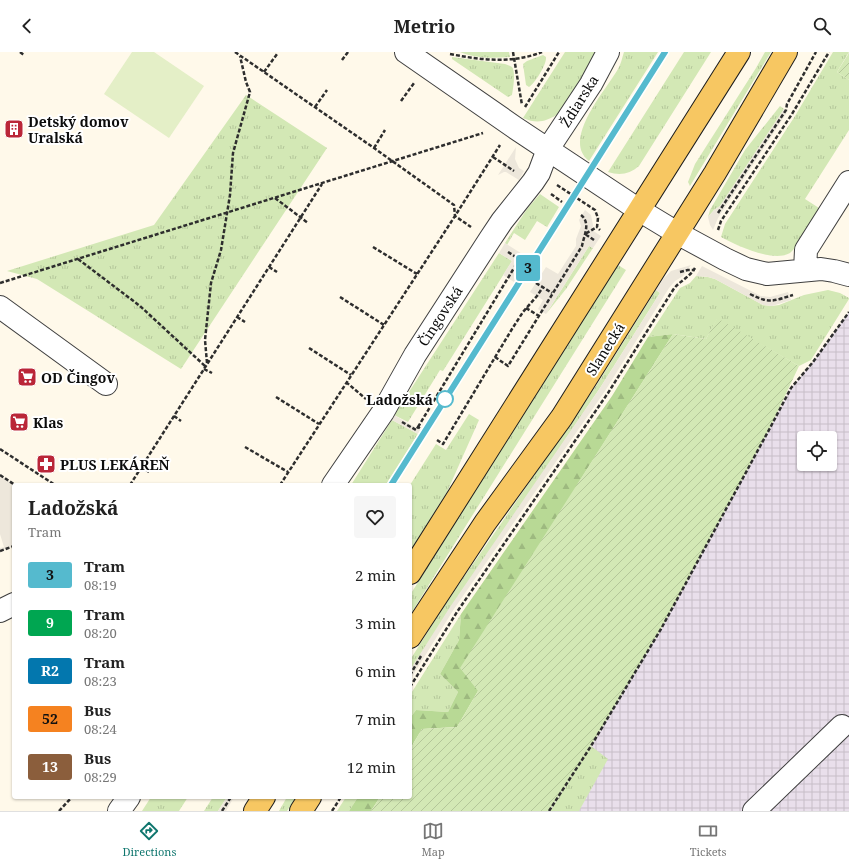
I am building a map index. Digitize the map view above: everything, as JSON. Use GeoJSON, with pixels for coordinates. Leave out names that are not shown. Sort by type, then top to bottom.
{"type":"FeatureCollection","features":[{"type":"Feature","properties":{"kind":"main road"},"geometry":{"type":"LineString","coordinates":[[412,571],[739,52]]}},
{"type":"Feature","properties":{"kind":"main road","name":"Slanecká"},"geometry":{"type":"LineString","coordinates":[[412,634],[485,523],[562,417],[677,233],[786,52]]}},
{"type":"Feature","properties":{"kind":"main road"},"geometry":{"type":"LineString","coordinates":[[254,811],[263,799]]}},
{"type":"Feature","properties":{"kind":"main road"},"geometry":{"type":"LineString","coordinates":[[301,811],[309,799]]}},
{"type":"Feature","properties":{"kind":"street"},"geometry":{"type":"LineString","coordinates":[[406,52],[514,128],[639,210],[725,259],[746,269],[767,274],[821,269],[849,275]]}},
{"type":"Feature","properties":{"kind":"street","name":"Ždiarska"},"geometry":{"type":"LineString","coordinates":[[548,149],[591,84],[608,52]]}},
{"type":"Feature","properties":{"kind":"street","name":"Čingovská"},"geometry":{"type":"LineString","coordinates":[[334,483],[384,412],[415,355],[494,233],[539,173],[548,149]]}},
{"type":"Feature","properties":{"kind":"street"},"geometry":{"type":"LineString","coordinates":[[805,270],[806,250],[849,182]]}},
{"type":"Feature","properties":{"kind":"street"},"geometry":{"type":"LineString","coordinates":[[0,307],[106,384]]}},
{"type":"Feature","properties":{"kind":"street"},"geometry":{"type":"LineString","coordinates":[[0,611],[12,605]]}},
{"type":"Feature","properties":{"kind":"street"},"geometry":{"type":"LineString","coordinates":[[754,811],[842,726]]}},
{"type":"Feature","properties":{"kind":"street"},"geometry":{"type":"LineString","coordinates":[[119,811],[128,799]]}},
{"type":"Feature","properties":{"kind":"path"},"geometry":{"type":"LineString","coordinates":[[20,52],[24,55]]}},
{"type":"Feature","properties":{"kind":"path"},"geometry":{"type":"LineString","coordinates":[[235,52],[454,205]]}},
{"type":"Feature","properties":{"kind":"path"},"geometry":{"type":"LineString","coordinates":[[342,60],[348,52]]}},
{"type":"Feature","properties":{"kind":"path"},"geometry":{"type":"LineString","coordinates":[[513,52],[523,110],[559,52]]}},
{"type":"Feature","properties":{"kind":"path"},"geometry":{"type":"LineString","coordinates":[[445,53],[473,59],[494,61],[531,57],[542,52]]}},
{"type":"Feature","properties":{"kind":"path"},"geometry":{"type":"LineString","coordinates":[[716,215],[786,110],[787,104],[816,52]]}},
{"type":"Feature","properties":{"kind":"path"},"geometry":{"type":"LineString","coordinates":[[717,234],[721,221],[792,114],[829,52]]}},
{"type":"Feature","properties":{"kind":"path"},"geometry":{"type":"LineString","coordinates":[[264,72],[276,54]]}},
{"type":"Feature","properties":{"kind":"path"},"geometry":{"type":"LineString","coordinates":[[205,366],[205,340],[211,283],[221,250],[230,195],[233,153],[250,92],[240,56]]}},
{"type":"Feature","properties":{"kind":"path"},"geometry":{"type":"LineString","coordinates":[[315,107],[327,90]]}},
{"type":"Feature","properties":{"kind":"path"},"geometry":{"type":"LineString","coordinates":[[401,101],[409,90]]}},
{"type":"Feature","properties":{"kind":"path"},"geometry":{"type":"LineString","coordinates":[[281,483],[493,157],[505,136],[514,128]]}},
{"type":"Feature","properties":{"kind":"path"},"geometry":{"type":"LineString","coordinates":[[374,148],[385,130]]}},
{"type":"Feature","properties":{"kind":"path"},"geometry":{"type":"LineString","coordinates":[[0,283],[490,132]]}},
{"type":"Feature","properties":{"kind":"path"},"geometry":{"type":"LineString","coordinates":[[493,157],[516,172]]}},
{"type":"Feature","properties":{"kind":"path"},"geometry":{"type":"LineString","coordinates":[[131,483],[322,183]]}},
{"type":"Feature","properties":{"kind":"path"},"geometry":{"type":"LineString","coordinates":[[555,184],[595,210],[598,218],[598,227],[602,231]]}},
{"type":"Feature","properties":{"kind":"path"},"geometry":{"type":"LineString","coordinates":[[550,194],[562,202]]}},
{"type":"Feature","properties":{"kind":"path"},"geometry":{"type":"LineString","coordinates":[[274,198],[308,223]]}},
{"type":"Feature","properties":{"kind":"path"},"geometry":{"type":"LineString","coordinates":[[495,358],[508,366],[582,246],[587,223],[586,219],[582,215]]}},
{"type":"Feature","properties":{"kind":"path"},"geometry":{"type":"LineString","coordinates":[[585,234],[598,227]]}},
{"type":"Feature","properties":{"kind":"path"},"geometry":{"type":"LineString","coordinates":[[585,234],[597,242]]}},
{"type":"Feature","properties":{"kind":"path"},"geometry":{"type":"LineString","coordinates":[[373,247],[417,274]]}},
{"type":"Feature","properties":{"kind":"path"},"geometry":{"type":"LineString","coordinates":[[78,259],[140,306],[212,373]]}},
{"type":"Feature","properties":{"kind":"path"},"geometry":{"type":"LineString","coordinates":[[412,684],[457,612],[608,393],[673,290],[678,284],[688,278],[697,265]]}},
{"type":"Feature","properties":{"kind":"path"},"geometry":{"type":"LineString","coordinates":[[268,267],[277,272]]}},
{"type":"Feature","properties":{"kind":"path"},"geometry":{"type":"LineString","coordinates":[[418,427],[514,268]]}},
{"type":"Feature","properties":{"kind":"path"},"geometry":{"type":"LineString","coordinates":[[677,273],[694,270],[699,271]]}},
{"type":"Feature","properties":{"kind":"path"},"geometry":{"type":"LineString","coordinates":[[536,283],[552,293]]}},
{"type":"Feature","properties":{"kind":"path"},"geometry":{"type":"LineString","coordinates":[[437,440],[442,444],[512,329],[542,287]]}},
{"type":"Feature","properties":{"kind":"path"},"geometry":{"type":"LineString","coordinates":[[749,293],[767,302],[797,294]]}},
{"type":"Feature","properties":{"kind":"path"},"geometry":{"type":"LineString","coordinates":[[340,296],[384,325]]}},
{"type":"Feature","properties":{"kind":"path"},"geometry":{"type":"LineString","coordinates":[[526,308],[539,316]]}},
{"type":"Feature","properties":{"kind":"path"},"geometry":{"type":"LineString","coordinates":[[549,811],[591,746],[662,629],[767,435],[790,388],[813,362],[849,312]]}},
{"type":"Feature","properties":{"kind":"path"},"geometry":{"type":"LineString","coordinates":[[237,317],[245,322]]}},
{"type":"Feature","properties":{"kind":"path"},"geometry":{"type":"LineString","coordinates":[[309,348],[351,375]]}},
{"type":"Feature","properties":{"kind":"path"},"geometry":{"type":"LineString","coordinates":[[276,397],[319,424]]}},
{"type":"Feature","properties":{"kind":"path"},"geometry":{"type":"LineString","coordinates":[[174,416],[181,421]]}},
{"type":"Feature","properties":{"kind":"path"},"geometry":{"type":"LineString","coordinates":[[245,447],[288,472]]}},
{"type":"Feature","properties":{"kind":"path"},"geometry":{"type":"LineString","coordinates":[[0,449],[52,483]]}},
{"type":"Feature","properties":{"kind":"path"},"geometry":{"type":"LineString","coordinates":[[141,467],[149,472]]}},
{"type":"Feature","properties":{"kind":"path"},"geometry":{"type":"LineString","coordinates":[[0,475],[12,483]]}},
{"type":"Feature","properties":{"kind":"path"},"geometry":{"type":"LineString","coordinates":[[0,551],[12,547]]}},
{"type":"Feature","properties":{"kind":"path"},"geometry":{"type":"LineString","coordinates":[[412,671],[423,655]]}},
{"type":"Feature","properties":{"kind":"path"},"geometry":{"type":"LineString","coordinates":[[59,811],[70,799]]}},
{"type":"Feature","properties":{"kind":"path"},"geometry":{"type":"LineString","coordinates":[[222,811],[230,799]]}},
{"type":"Feature","properties":{"kind":"path"},"geometry":{"type":"LineString","coordinates":[[332,811],[340,799]]}},
{"type":"Feature","properties":{"kind":"shaded area"},"geometry":{"type":"Polygon","coordinates":[[[784,109],[788,111],[718,218],[713,230],[708,217],[720,206],[784,109]]]}},
{"type":"Feature","properties":{"kind":"shaded area"},"geometry":{"type":"Polygon","coordinates":[[[516,147],[515,159],[519,168],[524,171],[519,180],[506,172],[498,175],[516,147]]]}},
{"type":"Feature","properties":{"kind":"shaded area"},"geometry":{"type":"Polygon","coordinates":[[[585,210],[591,215],[593,225],[592,230],[601,236],[593,248],[589,246],[546,314],[538,309],[543,300],[530,292],[546,267],[558,274],[576,246],[576,239],[581,226],[579,220],[585,210]]]}},
{"type":"Feature","properties":{"kind":"shaded area"},"geometry":{"type":"Polygon","coordinates":[[[505,243],[527,257],[522,266],[524,267],[514,282],[503,275],[512,261],[499,253],[505,243]]]}},
{"type":"Feature","properties":{"kind":"shaded area"},"geometry":{"type":"Polygon","coordinates":[[[691,265],[683,276],[675,281],[669,288],[605,391],[454,609],[412,677],[412,667],[450,607],[600,388],[660,293],[656,290],[671,271],[691,265]]]}},
{"type":"Feature","properties":{"kind":"shaded area"},"geometry":{"type":"Polygon","coordinates":[[[702,266],[761,296],[770,297],[788,292],[791,300],[772,306],[763,305],[715,279],[696,276],[702,266]]]}},
{"type":"Feature","properties":{"kind":"shaded area"},"geometry":{"type":"Polygon","coordinates":[[[849,312],[849,811],[549,811],[591,746],[661,629],[791,388],[813,362],[849,312]]]}},
{"type":"Feature","properties":{"kind":"shaded area"},"geometry":{"type":"Polygon","coordinates":[[[394,415],[420,430],[418,434],[392,420],[394,415]]]}},
{"type":"Feature","properties":{"kind":"shaded area"},"geometry":{"type":"Polygon","coordinates":[[[0,475],[12,483],[12,547],[0,551],[0,548],[4,547],[0,534],[0,475]]]}},
{"type":"Feature","properties":{"kind":"shaded area"},"geometry":{"type":"Polygon","coordinates":[[[226,799],[233,799],[226,811],[218,811],[226,799]]]}},
{"type":"Feature","properties":{"kind":"green space"},"geometry":{"type":"Polygon","coordinates":[[[132,52],[154,52],[204,86],[169,138],[104,94],[132,52]]]}},
{"type":"Feature","properties":{"kind":"green space"},"geometry":{"type":"Polygon","coordinates":[[[460,52],[509,52],[510,57],[479,57],[460,52]]]}},
{"type":"Feature","properties":{"kind":"green space"},"geometry":{"type":"Polygon","coordinates":[[[565,52],[599,52],[558,114],[541,121],[533,121],[523,118],[565,52]]]}},
{"type":"Feature","properties":{"kind":"green space"},"geometry":{"type":"Polygon","coordinates":[[[624,52],[658,52],[589,161],[582,152],[580,141],[583,128],[588,115],[618,69],[624,52]]]}},
{"type":"Feature","properties":{"kind":"green space"},"geometry":{"type":"Polygon","coordinates":[[[684,52],[711,52],[639,166],[625,174],[608,172],[684,52]]]}},
{"type":"Feature","properties":{"kind":"green space"},"geometry":{"type":"Polygon","coordinates":[[[765,52],[771,52],[690,186],[688,182],[695,164],[765,52]]]}},
{"type":"Feature","properties":{"kind":"green space"},"geometry":{"type":"Polygon","coordinates":[[[833,52],[849,52],[837,72],[849,80],[849,130],[805,199],[819,208],[805,232],[793,250],[783,256],[774,256],[755,252],[721,237],[725,224],[795,116],[833,52]]]}},
{"type":"Feature","properties":{"kind":"green space"},"geometry":{"type":"Polygon","coordinates":[[[849,53],[849,80],[837,72],[849,53]]]}},
{"type":"Feature","properties":{"kind":"green space"},"geometry":{"type":"Polygon","coordinates":[[[543,55],[546,57],[546,60],[543,69],[529,87],[526,85],[523,64],[543,55]]]}},
{"type":"Feature","properties":{"kind":"green space"},"geometry":{"type":"Polygon","coordinates":[[[452,57],[505,64],[512,67],[514,76],[512,95],[508,97],[452,59],[452,57]]]}},
{"type":"Feature","properties":{"kind":"green space"},"geometry":{"type":"Polygon","coordinates":[[[246,95],[327,148],[181,369],[37,279],[7,271],[154,225],[246,95]]]}},
{"type":"Feature","properties":{"kind":"green space"},"geometry":{"type":"Polygon","coordinates":[[[780,106],[784,109],[720,206],[708,217],[710,210],[745,150],[780,106]]]}},
{"type":"Feature","properties":{"kind":"green space"},"geometry":{"type":"Polygon","coordinates":[[[540,194],[559,207],[547,227],[537,221],[525,240],[514,233],[507,245],[505,243],[527,209],[540,194]]]}},
{"type":"Feature","properties":{"kind":"green space"},"geometry":{"type":"Polygon","coordinates":[[[589,246],[593,248],[566,289],[546,314],[589,246]]]}},
{"type":"Feature","properties":{"kind":"green space"},"geometry":{"type":"Polygon","coordinates":[[[499,253],[512,261],[443,371],[440,370],[408,422],[394,415],[499,253]]]}},
{"type":"Feature","properties":{"kind":"green space"},"geometry":{"type":"Polygon","coordinates":[[[618,265],[626,270],[412,612],[412,592],[618,265]]]}},
{"type":"Feature","properties":{"kind":"green space"},"geometry":{"type":"Polygon","coordinates":[[[696,276],[715,279],[763,305],[779,305],[804,295],[828,290],[840,293],[849,299],[811,360],[799,366],[717,319],[706,339],[673,334],[648,337],[680,288],[690,283],[696,276]]]}},
{"type":"Feature","properties":{"kind":"green space"},"geometry":{"type":"Polygon","coordinates":[[[656,290],[660,293],[600,388],[412,667],[412,657],[446,603],[596,386],[656,290]]]}},
{"type":"Feature","properties":{"kind":"green space"},"geometry":{"type":"Polygon","coordinates":[[[717,318],[799,366],[770,428],[661,629],[591,746],[549,811],[371,811],[379,799],[412,799],[412,746],[422,729],[457,727],[478,691],[460,668],[673,334],[706,339],[717,318]]]}},
{"type":"Feature","properties":{"kind":"green space"},"geometry":{"type":"Polygon","coordinates":[[[673,334],[579,482],[478,691],[457,727],[422,729],[412,746],[412,715],[416,710],[448,712],[458,692],[440,674],[459,640],[461,614],[612,396],[648,337],[673,334]]]}},
{"type":"Feature","properties":{"kind":"green space"},"geometry":{"type":"Polygon","coordinates":[[[469,414],[479,420],[447,492],[412,548],[411,483],[436,444],[446,450],[469,414]]]}},
{"type":"Feature","properties":{"kind":"green space"},"geometry":{"type":"Polygon","coordinates":[[[392,420],[418,434],[387,483],[352,483],[392,420]]]}},
{"type":"Feature","properties":{"kind":"green space"},"geometry":{"type":"Polygon","coordinates":[[[461,614],[459,640],[440,674],[458,692],[448,712],[416,710],[412,715],[412,692],[461,614]]]}},
{"type":"Feature","properties":{"kind":"green space"},"geometry":{"type":"Polygon","coordinates":[[[591,746],[608,759],[579,811],[550,811],[591,746]]]}},
{"type":"Feature","properties":{"kind":"green space"},"geometry":{"type":"Polygon","coordinates":[[[150,799],[187,799],[179,811],[142,811],[150,799]]]}},
{"type":"Feature","properties":{"kind":"green space"},"geometry":{"type":"Polygon","coordinates":[[[212,799],[226,799],[218,811],[204,811],[212,799]]]}},
{"type":"Feature","properties":{"kind":"green space"},"geometry":{"type":"Polygon","coordinates":[[[286,799],[295,799],[287,811],[279,811],[286,799]]]}},
{"type":"Feature","properties":{"kind":"green space"},"geometry":{"type":"Polygon","coordinates":[[[345,799],[357,799],[349,811],[337,811],[345,799]]]}},
{"type":"Feature","properties":{"kind":"green space"},"geometry":{"type":"Polygon","coordinates":[[[357,799],[379,799],[371,811],[349,811],[357,799]]]}},
{"type":"Feature","properties":{"kind":"tram line","name":"3"},"geometry":{"type":"LineString","coordinates":[[392,483],[665,52]]}},
{"type":"Feature","properties":{"kind":"place","name":"Detský domov Uralská"},"geometry":{"type":"Point","coordinates":[14,129]}},
{"type":"Feature","properties":{"kind":"place","name":"OD Čingov"},"geometry":{"type":"Point","coordinates":[27,377]}},
{"type":"Feature","properties":{"kind":"place","name":"Ladožská"},"geometry":{"type":"Point","coordinates":[445,399]}},
{"type":"Feature","properties":{"kind":"place","name":"Klas"},"geometry":{"type":"Point","coordinates":[19,422]}},
{"type":"Feature","properties":{"kind":"place","name":"PLUS LEKÁREŇ"},"geometry":{"type":"Point","coordinates":[46,464]}}]}
